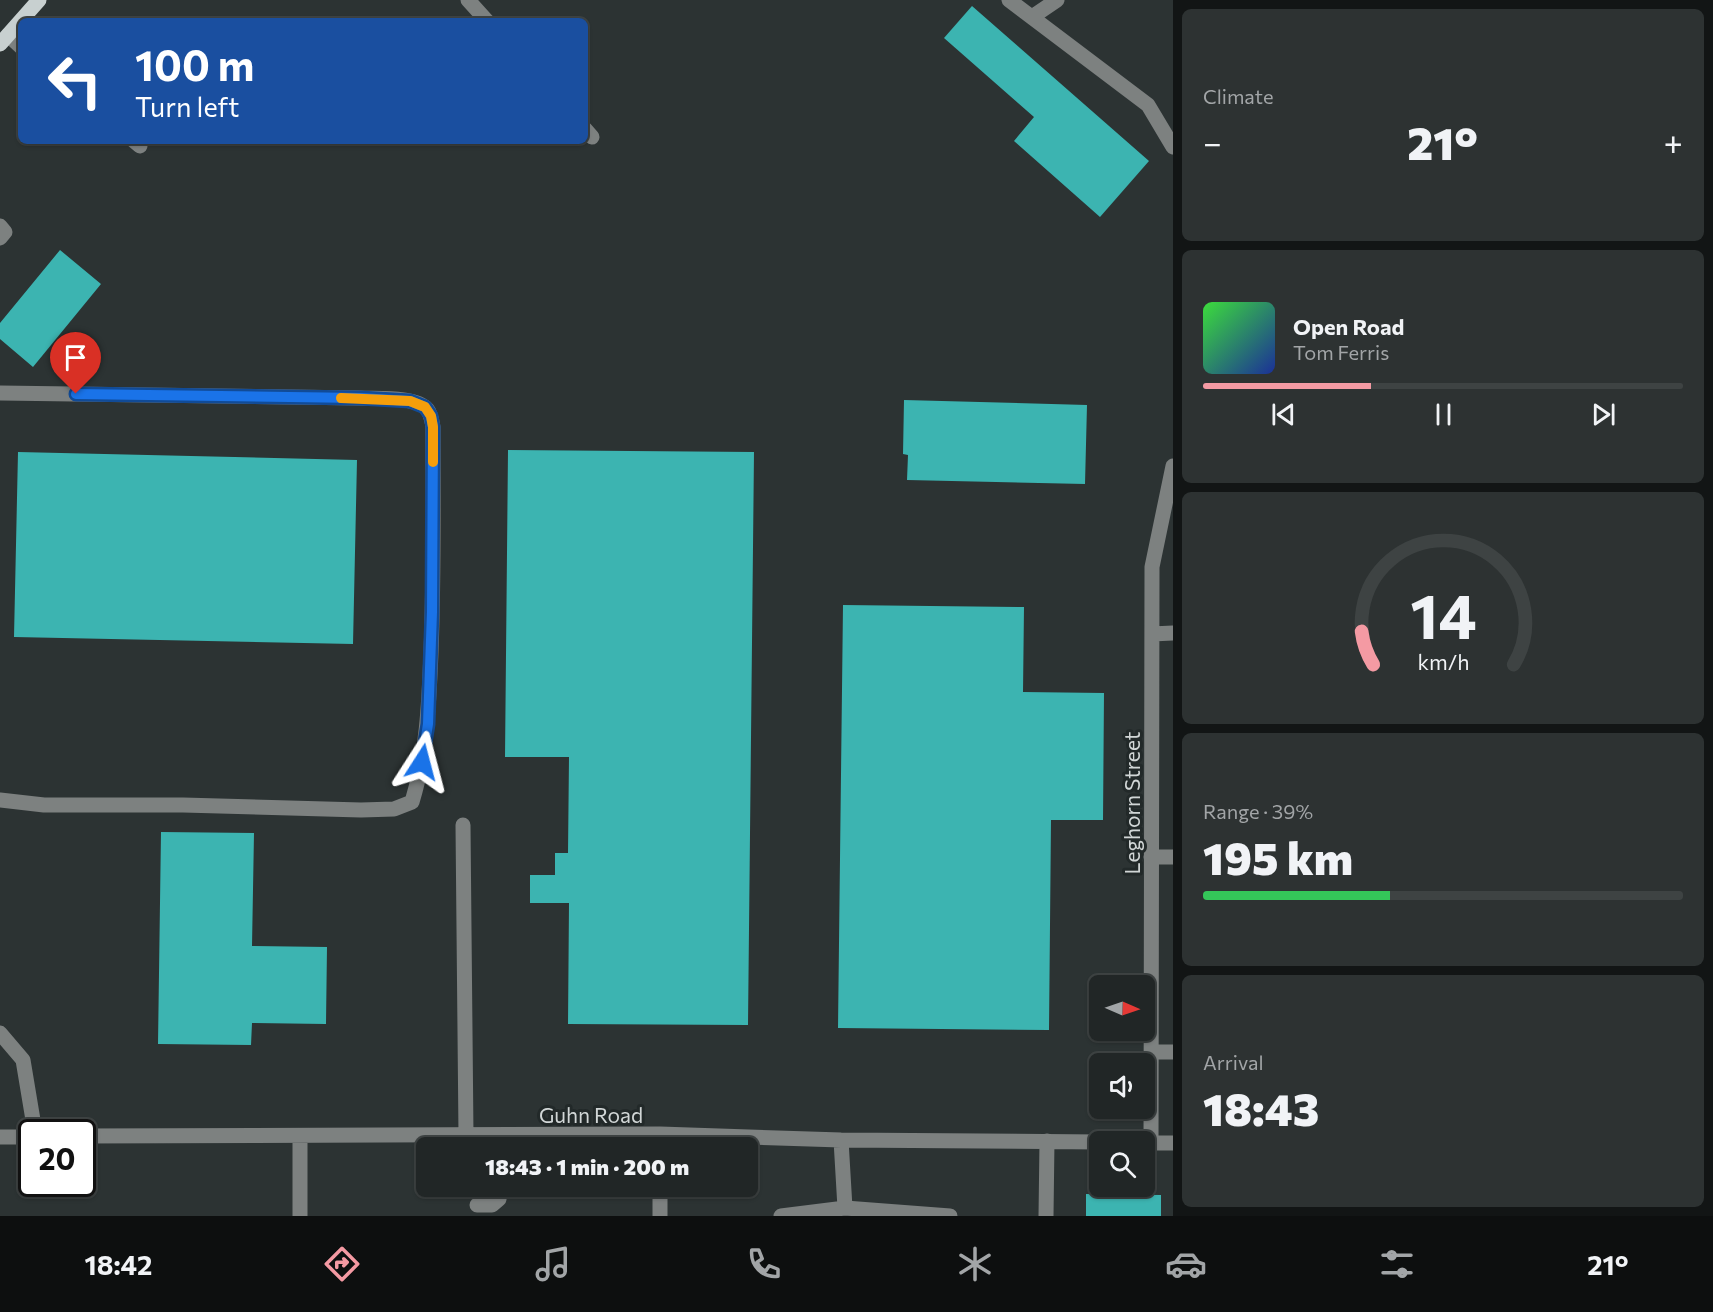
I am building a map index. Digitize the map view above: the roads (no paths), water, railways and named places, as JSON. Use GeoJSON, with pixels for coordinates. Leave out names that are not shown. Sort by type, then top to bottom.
{"type":"FeatureCollection","features":[{"type":"Feature","properties":{"kind":"main road"},"geometry":{"type":"LineString","coordinates":[[23,18],[39,0]]}},
{"type":"Feature","properties":{"kind":"main road"},"geometry":{"type":"LineString","coordinates":[[4,40],[18,24]]}},
{"type":"Feature","properties":{"kind":"street"},"geometry":{"type":"LineString","coordinates":[[468,0],[484,18]]}},
{"type":"Feature","properties":{"kind":"street"},"geometry":{"type":"LineString","coordinates":[[1009,0],[1148,105],[1173,147]]}},
{"type":"Feature","properties":{"kind":"street"},"geometry":{"type":"LineString","coordinates":[[1032,17],[1057,0]]}},
{"type":"Feature","properties":{"kind":"street"},"geometry":{"type":"LineString","coordinates":[[4,40],[18,46]]}},
{"type":"Feature","properties":{"kind":"street"},"geometry":{"type":"LineString","coordinates":[[0,226],[5,232],[0,238]]}},
{"type":"Feature","properties":{"kind":"street"},"geometry":{"type":"LineString","coordinates":[[0,393],[360,398],[410,401],[425,407],[431,416],[433,427],[432,612],[428,724],[418,783],[412,802],[394,809],[362,810],[194,806],[44,806],[0,800]]}},
{"type":"Feature","properties":{"kind":"street","name":"Leghorn Street"},"geometry":{"type":"LineString","coordinates":[[1151,1053],[1152,567],[1173,466]]}},
{"type":"Feature","properties":{"kind":"street"},"geometry":{"type":"LineString","coordinates":[[1152,634],[1173,633]]}},
{"type":"Feature","properties":{"kind":"street"},"geometry":{"type":"LineString","coordinates":[[464,825],[466,1135]]}},
{"type":"Feature","properties":{"kind":"street"},"geometry":{"type":"LineString","coordinates":[[1151,857],[1173,857]]}},
{"type":"Feature","properties":{"kind":"street"},"geometry":{"type":"LineString","coordinates":[[0,1033],[23,1060],[33,1119]]}},
{"type":"Feature","properties":{"kind":"street"},"geometry":{"type":"LineString","coordinates":[[1151,1053],[1173,1052]]}},
{"type":"Feature","properties":{"kind":"street","name":"Guhn Road"},"geometry":{"type":"LineString","coordinates":[[96,1136],[466,1135],[478,1137]]}},
{"type":"Feature","properties":{"kind":"street"},"geometry":{"type":"LineString","coordinates":[[300,1136],[300,1216]]}},
{"type":"Feature","properties":{"kind":"street"},"geometry":{"type":"LineString","coordinates":[[0,1137],[18,1137]]}},
{"type":"Feature","properties":{"kind":"street","name":"Guhn Road"},"geometry":{"type":"LineString","coordinates":[[758,1140],[1089,1142]]}},
{"type":"Feature","properties":{"kind":"street"},"geometry":{"type":"LineString","coordinates":[[841,1140],[845,1209]]}},
{"type":"Feature","properties":{"kind":"street"},"geometry":{"type":"LineString","coordinates":[[1046,1216],[1047,1141]]}},
{"type":"Feature","properties":{"kind":"street"},"geometry":{"type":"LineString","coordinates":[[1155,1143],[1173,1143]]}},
{"type":"Feature","properties":{"kind":"street"},"geometry":{"type":"LineString","coordinates":[[477,1205],[492,1205],[499,1197]]}},
{"type":"Feature","properties":{"kind":"street"},"geometry":{"type":"LineString","coordinates":[[660,1197],[660,1216]]}},
{"type":"Feature","properties":{"kind":"street"},"geometry":{"type":"LineString","coordinates":[[781,1216],[845,1209],[950,1216]]}}]}
